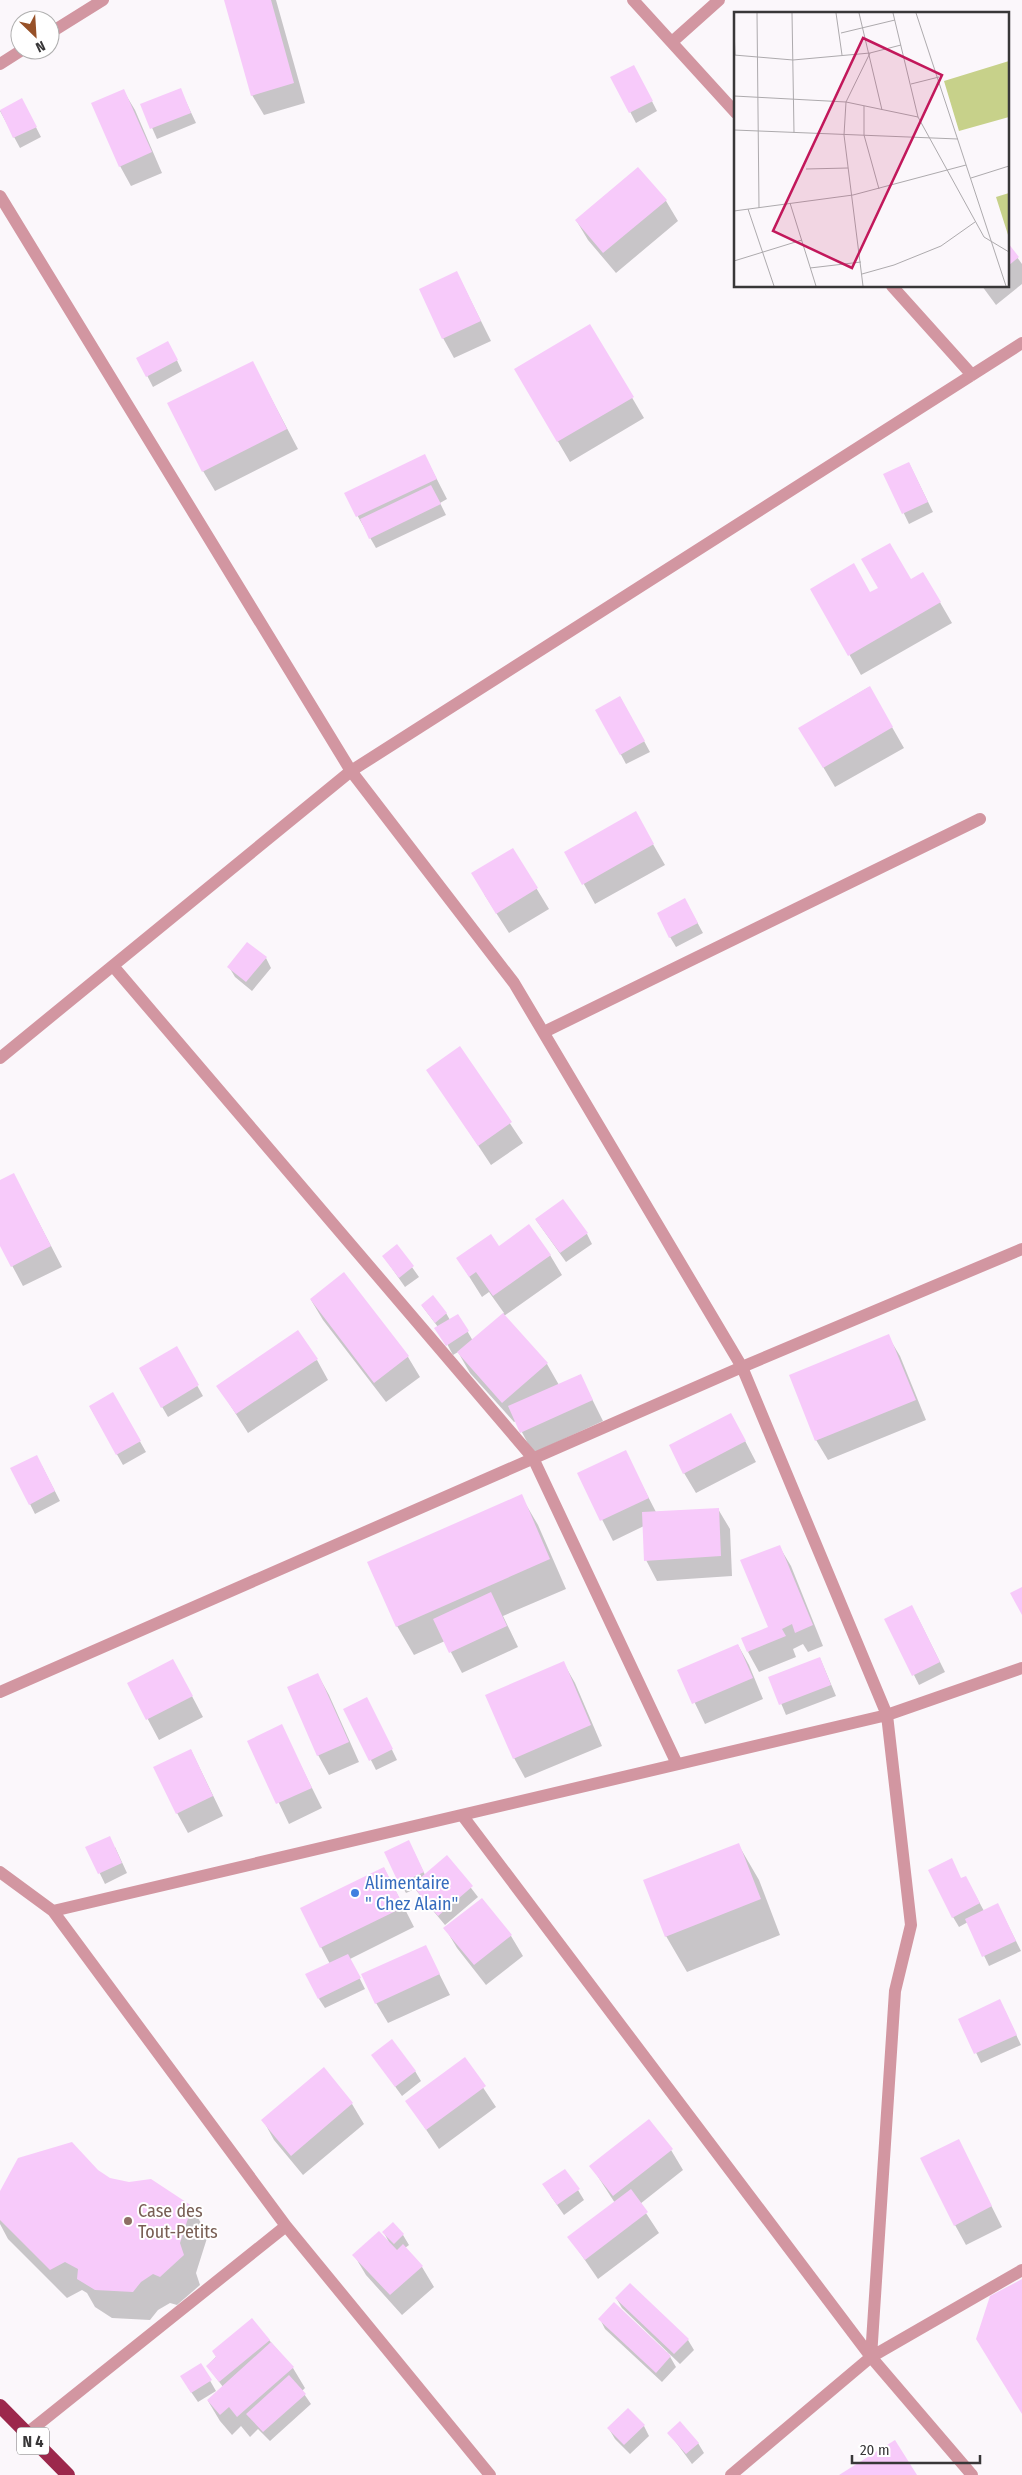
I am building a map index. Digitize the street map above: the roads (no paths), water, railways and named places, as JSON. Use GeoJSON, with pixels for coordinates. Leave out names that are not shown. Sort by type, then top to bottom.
{"type":"FeatureCollection","features":[{"type":"Feature","properties":{"kind":"highway","name":"N 4"},"geometry":{"type":"LineString","coordinates":[[0,2406],[68,2475]]}},
{"type":"Feature","properties":{"kind":"street"},"geometry":{"type":"LineString","coordinates":[[60,27],[103,0]]}},
{"type":"Feature","properties":{"kind":"street"},"geometry":{"type":"LineString","coordinates":[[634,0],[734,111]]}},
{"type":"Feature","properties":{"kind":"street"},"geometry":{"type":"LineString","coordinates":[[672,42],[719,0]]}},
{"type":"Feature","properties":{"kind":"street"},"geometry":{"type":"LineString","coordinates":[[0,196],[351,771],[514,983],[742,1367],[887,1715],[910,1925],[895,1991],[872,2357]]}},
{"type":"Feature","properties":{"kind":"street"},"geometry":{"type":"LineString","coordinates":[[894,288],[972,375]]}},
{"type":"Feature","properties":{"kind":"street"},"geometry":{"type":"LineString","coordinates":[[0,1058],[351,771],[1022,342]]}},
{"type":"Feature","properties":{"kind":"street"},"geometry":{"type":"LineString","coordinates":[[544,1032],[980,819]]}},
{"type":"Feature","properties":{"kind":"street"},"geometry":{"type":"LineString","coordinates":[[113,966],[533,1458],[677,1764]]}},
{"type":"Feature","properties":{"kind":"street"},"geometry":{"type":"LineString","coordinates":[[0,1692],[742,1367],[1022,1249]]}},
{"type":"Feature","properties":{"kind":"street"},"geometry":{"type":"LineString","coordinates":[[53,1911],[887,1715],[1022,1668]]}},
{"type":"Feature","properties":{"kind":"street"},"geometry":{"type":"LineString","coordinates":[[462,1815],[872,2357],[972,2475]]}},
{"type":"Feature","properties":{"kind":"street"},"geometry":{"type":"LineString","coordinates":[[0,1872],[53,1911],[286,2226],[490,2475]]}},
{"type":"Feature","properties":{"kind":"street"},"geometry":{"type":"LineString","coordinates":[[26,2434],[286,2226]]}},
{"type":"Feature","properties":{"kind":"street"},"geometry":{"type":"LineString","coordinates":[[731,2475],[872,2357],[1022,2270]]}},
{"type":"Feature","properties":{"kind":"place","name":"Alimentaire \" Chez Alain\""},"geometry":{"type":"Point","coordinates":[355,1893]}},
{"type":"Feature","properties":{"kind":"place","name":"Case des Tout-Petits"},"geometry":{"type":"Point","coordinates":[128,2221]}}]}
